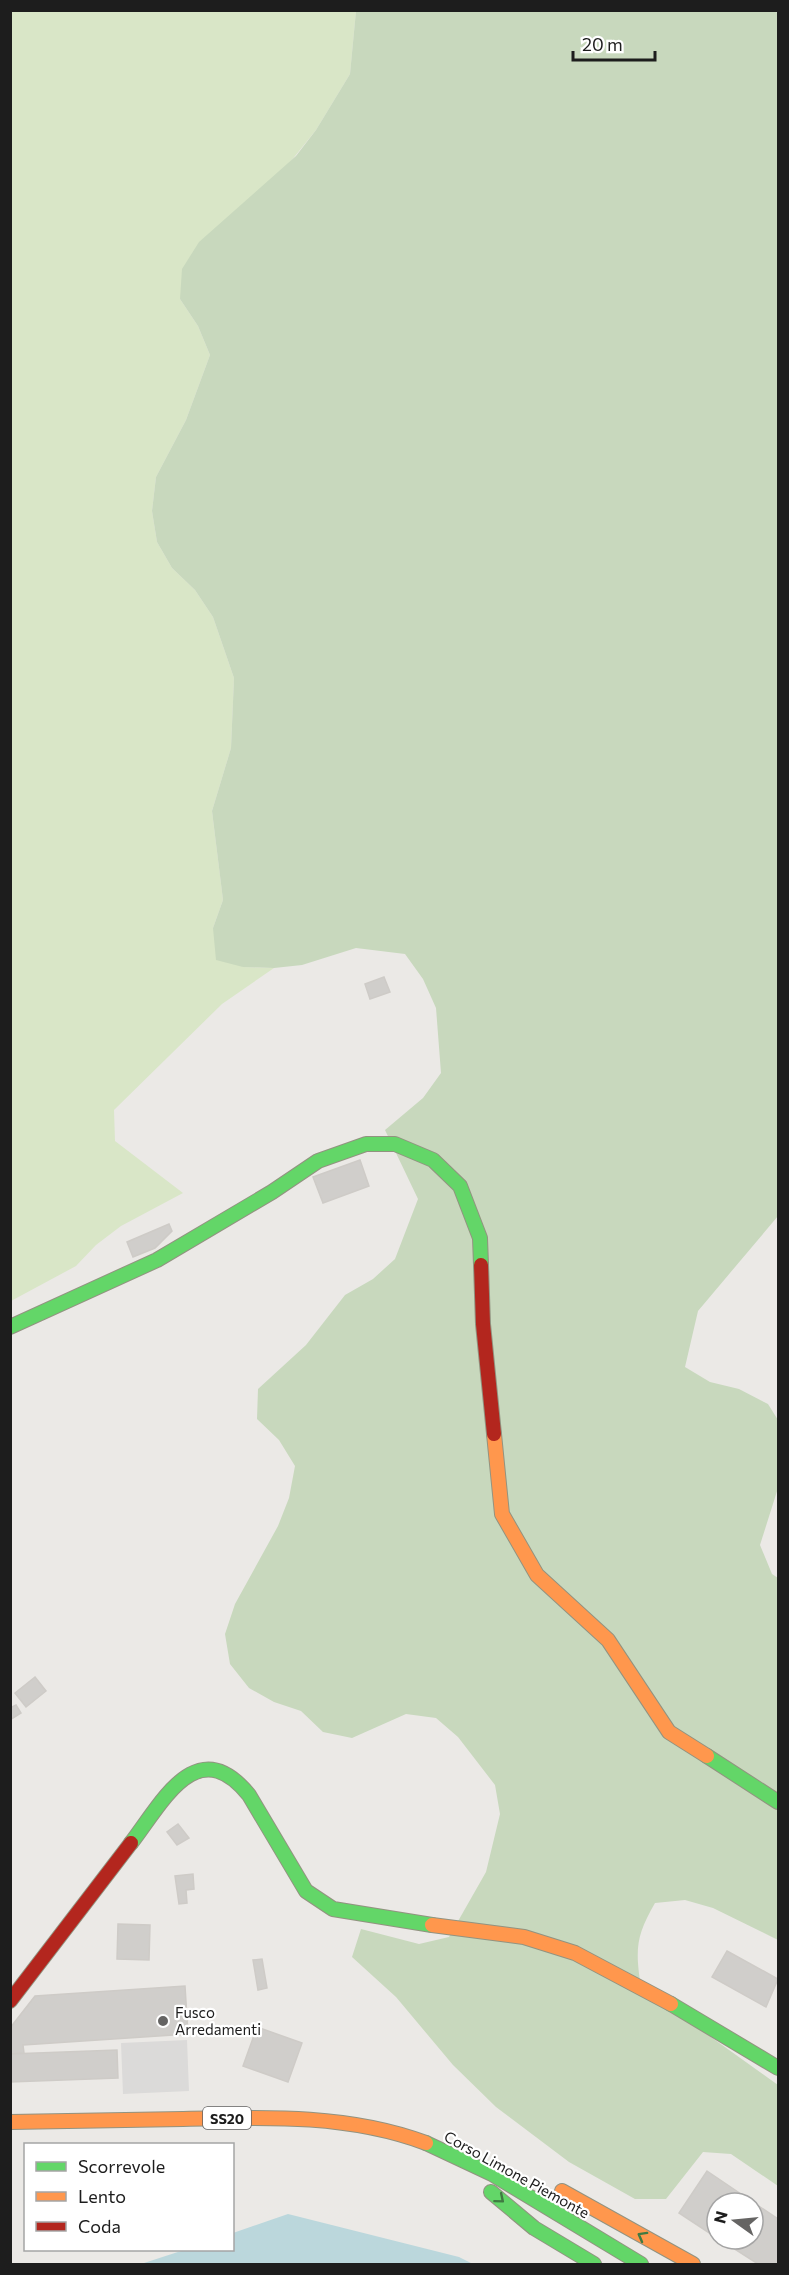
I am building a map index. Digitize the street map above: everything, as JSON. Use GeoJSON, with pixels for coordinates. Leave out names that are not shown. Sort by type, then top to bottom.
{"type":"FeatureCollection","features":[{"type":"Feature","properties":{"kind":"main road"},"geometry":{"type":"LineString","coordinates":[[10,1327],[157,1260],[272,1192],[318,1161],[366,1144],[395,1144],[434,1160],[460,1186],[480,1238],[483,1324],[502,1514],[537,1575],[608,1640],[669,1732],[778,1802]]}},
{"type":"Feature","properties":{"kind":"main road"},"geometry":{"type":"LineString","coordinates":[[10,2001],[180,1779],[194,1771],[212,1771],[229,1774],[251,1799],[306,1891],[320,1902],[353,1914],[524,1937],[575,1953],[679,2008],[778,2068]]}},
{"type":"Feature","properties":{"kind":"main road","name":"Corso Limone Piemonte"},"geometry":{"type":"LineString","coordinates":[[10,2122],[242,2118],[323,2120],[391,2132],[439,2148],[528,2195],[641,2265]]}},
{"type":"Feature","properties":{"kind":"main road"},"geometry":{"type":"LineString","coordinates":[[439,2148],[496,2160]]}},
{"type":"Feature","properties":{"kind":"main road"},"geometry":{"type":"LineString","coordinates":[[439,2148],[534,2228],[594,2265]]}},
{"type":"Feature","properties":{"kind":"main road"},"geometry":{"type":"LineString","coordinates":[[551,2185],[693,2265]]}},
{"type":"Feature","properties":{"kind":"green space"},"geometry":{"type":"Polygon","coordinates":[[[11,11],[356,11],[350,74],[316,130],[180,299],[198,326],[210,355],[186,420],[156,477],[152,511],[157,542],[172,568],[195,590],[213,617],[234,678],[231,748],[212,811],[223,900],[213,928],[243,967],[274,968],[222,1004],[114,1110],[115,1141],[183,1193],[121,1226],[96,1245],[76,1266],[11,1301],[11,11]]]}},
{"type":"Feature","properties":{"kind":"green space"},"geometry":{"type":"Polygon","coordinates":[[[356,11],[776,11],[778,15],[778,1216],[698,1311],[685,1367],[710,1382],[739,1389],[768,1404],[778,1420],[778,1488],[760,1545],[772,1574],[778,1578],[778,1940],[713,1908],[685,1900],[655,1903],[641,1934],[638,1962],[641,1987],[778,2085],[778,2186],[731,2154],[703,2152],[666,2199],[635,2199],[569,2162],[496,2107],[453,2065],[396,1997],[352,1957],[361,1929],[419,1944],[449,1937],[486,1872],[500,1814],[495,1785],[458,1737],[436,1718],[406,1714],[352,1738],[323,1732],[301,1711],[274,1702],[249,1688],[230,1664],[225,1634],[235,1604],[278,1526],[289,1498],[295,1466],[279,1440],[257,1419],[258,1389],[306,1345],[345,1295],[373,1279],[395,1259],[418,1199],[385,1130],[423,1098],[441,1073],[436,1008],[423,979],[405,954],[356,948],[302,965],[274,968],[243,967],[216,960],[213,928],[223,900],[212,811],[231,748],[234,678],[213,617],[195,590],[172,568],[157,542],[152,511],[156,477],[186,420],[210,355],[198,326],[180,299],[182,269],[199,242],[296,156],[316,130],[350,74],[356,11]]]}},
{"type":"Feature","properties":{"kind":"shaded area"},"geometry":{"type":"Polygon","coordinates":[[[187,2040],[189,2091],[123,2094],[121,2043],[187,2040]]]}},
{"type":"Feature","properties":{"kind":"water"},"geometry":{"type":"Polygon","coordinates":[[[288,2214],[459,2257],[473,2264],[141,2264],[181,2251],[234,2251],[234,2233],[288,2214]]]}},
{"type":"Feature","properties":{"kind":"building"},"geometry":{"type":"Polygon","coordinates":[[[384,977],[390,992],[370,999],[365,984],[384,977]]]}},
{"type":"Feature","properties":{"kind":"building"},"geometry":{"type":"Polygon","coordinates":[[[360,1160],[369,1186],[323,1203],[313,1177],[360,1160]]]}},
{"type":"Feature","properties":{"kind":"building"},"geometry":{"type":"Polygon","coordinates":[[[169,1224],[172,1231],[155,1248],[133,1257],[127,1242],[169,1224]]]}},
{"type":"Feature","properties":{"kind":"building"},"geometry":{"type":"Polygon","coordinates":[[[35,1677],[46,1691],[26,1707],[15,1693],[35,1677]]]}},
{"type":"Feature","properties":{"kind":"building"},"geometry":{"type":"Polygon","coordinates":[[[16,1705],[21,1713],[10,1720],[10,1708],[16,1705]]]}},
{"type":"Feature","properties":{"kind":"building"},"geometry":{"type":"Polygon","coordinates":[[[178,1824],[189,1838],[177,1845],[167,1832],[178,1824]]]}},
{"type":"Feature","properties":{"kind":"building"},"geometry":{"type":"Polygon","coordinates":[[[193,1874],[194,1889],[186,1890],[187,1903],[179,1904],[175,1876],[193,1874]]]}},
{"type":"Feature","properties":{"kind":"building"},"geometry":{"type":"Polygon","coordinates":[[[118,1924],[150,1925],[149,1960],[117,1959],[118,1924]]]}},
{"type":"Feature","properties":{"kind":"building"},"geometry":{"type":"Polygon","coordinates":[[[727,1951],[778,1979],[766,2007],[712,1977],[727,1951]]]}},
{"type":"Feature","properties":{"kind":"building"},"geometry":{"type":"Polygon","coordinates":[[[262,1959],[267,1988],[258,1990],[253,1960],[262,1959]]]}},
{"type":"Feature","properties":{"kind":"building"},"geometry":{"type":"Polygon","coordinates":[[[185,1986],[188,2034],[23,2045],[24,2053],[10,2054],[10,2028],[35,1996],[185,1986]]]}},
{"type":"Feature","properties":{"kind":"building"},"geometry":{"type":"Polygon","coordinates":[[[257,2027],[302,2043],[288,2082],[243,2066],[257,2027]]]}},
{"type":"Feature","properties":{"kind":"building"},"geometry":{"type":"Polygon","coordinates":[[[117,2050],[118,2078],[10,2082],[10,2054],[117,2050]]]}},
{"type":"Feature","properties":{"kind":"building"},"geometry":{"type":"Polygon","coordinates":[[[707,2171],[737,2191],[705,2191],[705,2230],[679,2213],[707,2171]]]}},
{"type":"Feature","properties":{"kind":"building"},"geometry":{"type":"Polygon","coordinates":[[[765,2210],[778,2219],[778,2264],[758,2264],[738,2251],[765,2251],[765,2210]]]}},
{"type":"Feature","properties":{"kind":"traffic: fast"},"geometry":{"type":"LineString","coordinates":[[10,1327],[157,1260],[272,1192],[318,1161],[366,1144],[395,1144],[433,1160],[460,1186],[480,1238],[481,1265]]}},
{"type":"Feature","properties":{"kind":"traffic: fast"},"geometry":{"type":"LineString","coordinates":[[707,1756],[778,1802]]}},
{"type":"Feature","properties":{"kind":"traffic: fast"},"geometry":{"type":"LineString","coordinates":[[131,1843],[168,1793],[182,1780],[197,1772],[213,1770],[230,1777],[249,1795],[306,1891],[333,1909],[432,1925]]}},
{"type":"Feature","properties":{"kind":"traffic: fast"},"geometry":{"type":"LineString","coordinates":[[671,2004],[778,2068]]}},
{"type":"Feature","properties":{"kind":"traffic: fast"},"geometry":{"type":"LineString","coordinates":[[426,2143],[492,2174],[641,2264]]}},
{"type":"Feature","properties":{"kind":"traffic: fast"},"geometry":{"type":"LineString","coordinates":[[491,2192],[534,2228],[594,2264]]}},
{"type":"Feature","properties":{"kind":"traffic: slow"},"geometry":{"type":"LineString","coordinates":[[494,1434],[502,1514],[537,1575],[608,1640],[669,1732],[707,1756]]}},
{"type":"Feature","properties":{"kind":"traffic: slow"},"geometry":{"type":"LineString","coordinates":[[432,1925],[524,1937],[575,1953],[671,2004]]}},
{"type":"Feature","properties":{"kind":"traffic: slow"},"geometry":{"type":"LineString","coordinates":[[10,2122],[306,2119],[367,2127],[426,2143]]}},
{"type":"Feature","properties":{"kind":"traffic: slow"},"geometry":{"type":"LineString","coordinates":[[562,2191],[693,2264]]}},
{"type":"Feature","properties":{"kind":"traffic: jam"},"geometry":{"type":"LineString","coordinates":[[481,1265],[483,1324],[494,1434]]}},
{"type":"Feature","properties":{"kind":"traffic: jam"},"geometry":{"type":"LineString","coordinates":[[10,2001],[131,1843]]}},
{"type":"Feature","properties":{"kind":"place","name":"Fusco Arredamenti"},"geometry":{"type":"Point","coordinates":[163,2021]}}]}
